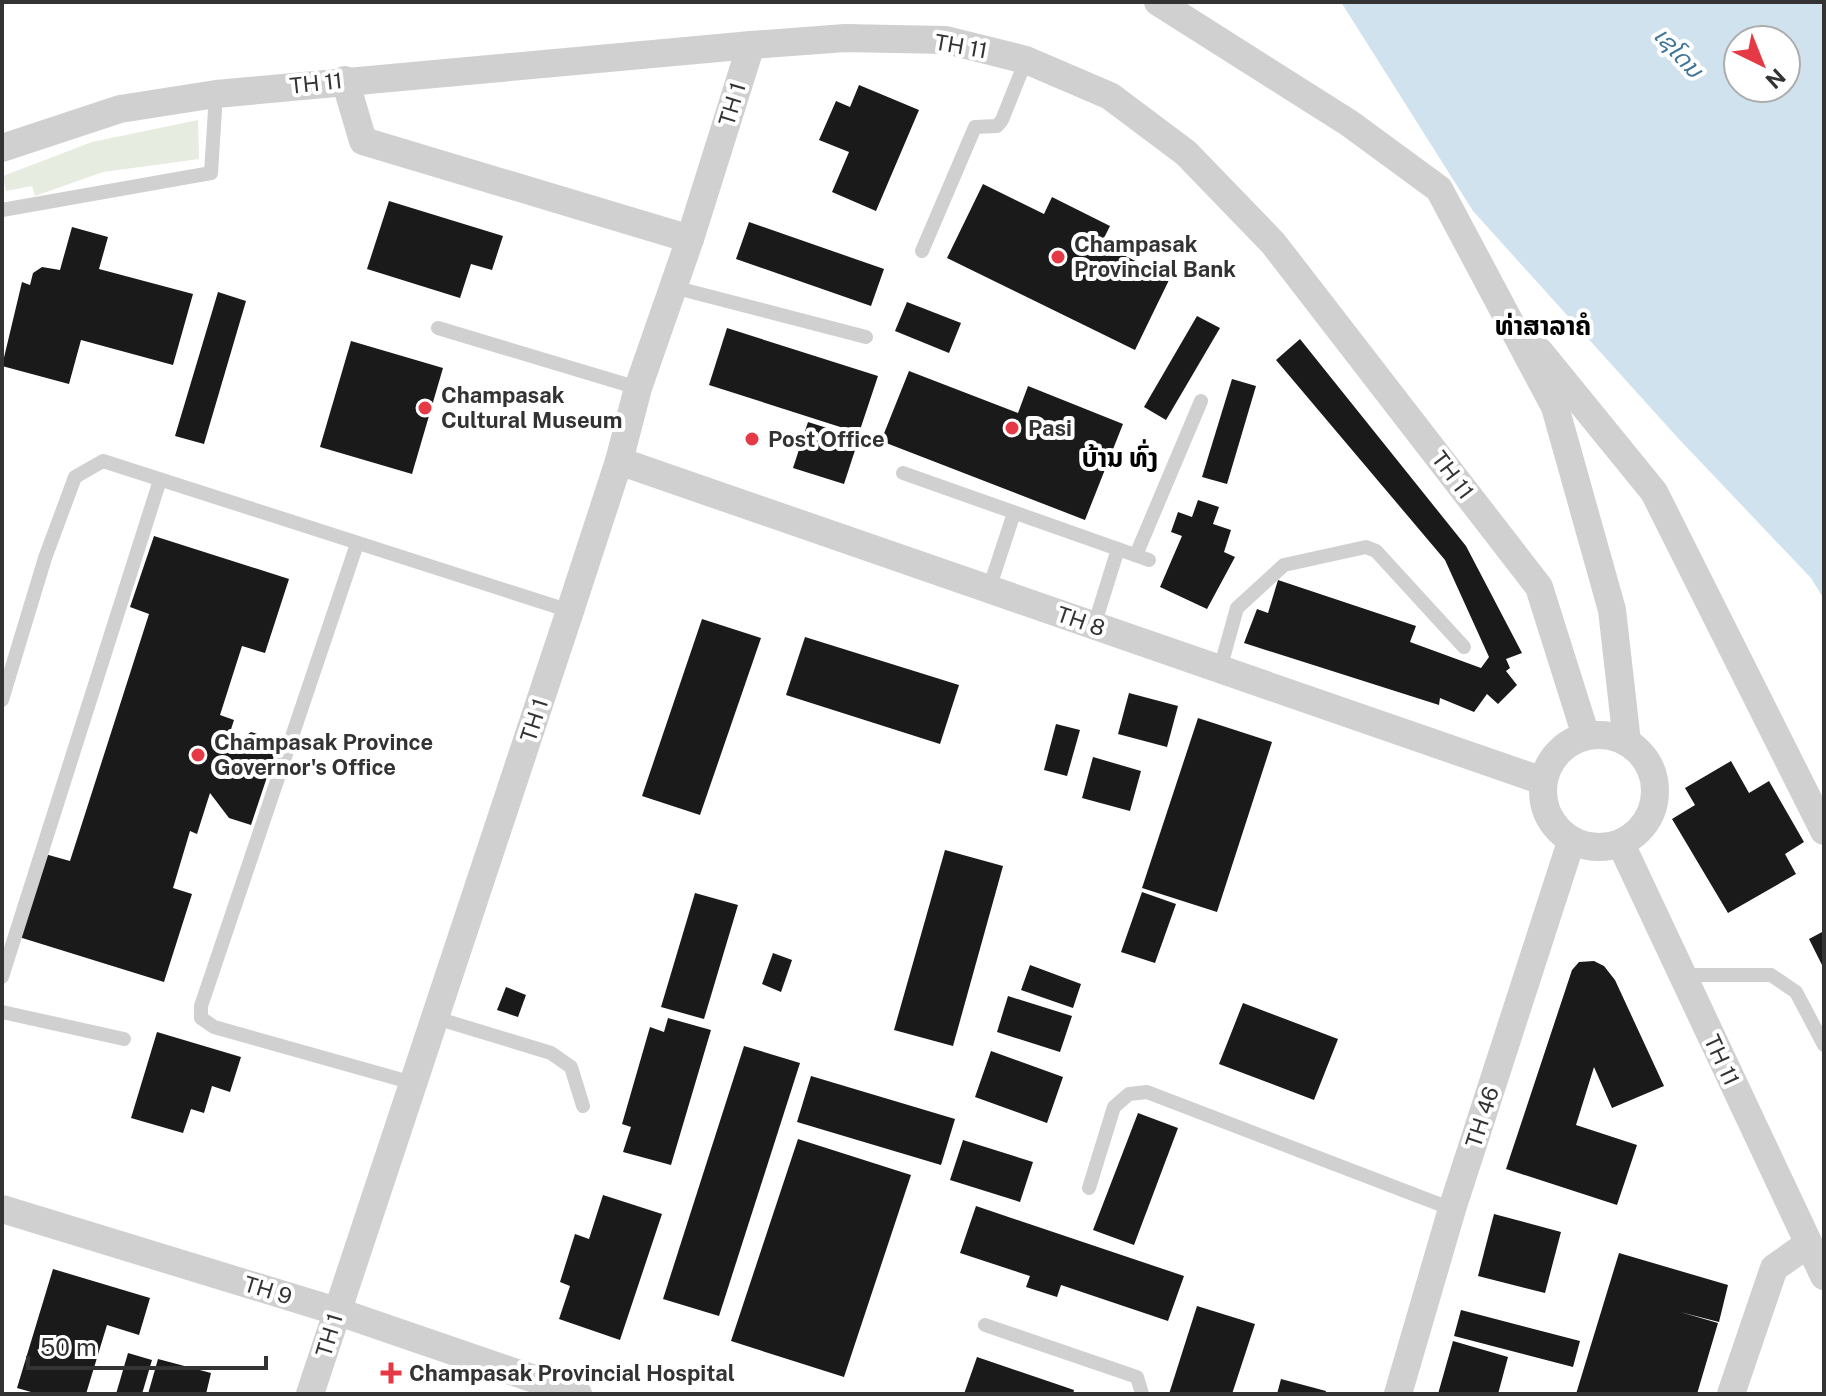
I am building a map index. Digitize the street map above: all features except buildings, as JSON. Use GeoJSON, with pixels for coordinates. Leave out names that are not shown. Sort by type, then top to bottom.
{"type":"FeatureCollection","features":[{"type":"Feature","properties":{"kind":"street"},"geometry":{"type":"LineString","coordinates":[[1158,2],[1349,123],[1439,189],[1555,407],[1612,610],[1627,742]]}},
{"type":"Feature","properties":{"kind":"street","name":"TH 11"},"geometry":{"type":"LineString","coordinates":[[2,148],[120,109],[216,94],[751,45],[845,38],[946,40],[1026,60],[1110,96],[1174,144],[1273,243],[1539,587],[1586,736]]}},
{"type":"Feature","properties":{"kind":"street","name":"TH 1"},"geometry":{"type":"LineString","coordinates":[[310,1394],[570,611],[619,461],[638,388],[690,239],[751,45]]}},
{"type":"Feature","properties":{"kind":"street"},"geometry":{"type":"LineString","coordinates":[[345,80],[363,141],[690,239]]}},
{"type":"Feature","properties":{"kind":"street"},"geometry":{"type":"LineString","coordinates":[[1506,311],[1654,492],[1824,831]]}},
{"type":"Feature","properties":{"kind":"street","name":"TH 8"},"geometry":{"type":"LineString","coordinates":[[619,461],[1543,781]]}},
{"type":"Feature","properties":{"kind":"street"},"geometry":{"type":"LineString","coordinates":[[1586,736],[1608,736],[1627,742],[1642,755],[1652,772],[1655,791],[1649,817],[1637,833],[1621,844],[1597,848],[1571,842],[1549,820],[1543,801],[1543,781],[1554,757],[1568,744],[1586,736]]}},
{"type":"Feature","properties":{"kind":"street","name":"TH 46"},"geometry":{"type":"LineString","coordinates":[[1398,1394],[1452,1209],[1571,842]]}},
{"type":"Feature","properties":{"kind":"street","name":"TH 11"},"geometry":{"type":"LineString","coordinates":[[1621,844],[1682,975],[1816,1240],[1824,1276]]}},
{"type":"Feature","properties":{"kind":"street","name":"TH 9"},"geometry":{"type":"LineString","coordinates":[[2,1209],[336,1311],[578,1394]]}},
{"type":"Feature","properties":{"kind":"street"},"geometry":{"type":"LineString","coordinates":[[1731,1394],[1774,1268],[1816,1240]]}},
{"type":"Feature","properties":{"kind":"lane"},"geometry":{"type":"LineString","coordinates":[[922,251],[971,134],[975,127],[997,126],[1002,120],[1026,60]]}},
{"type":"Feature","properties":{"kind":"lane"},"geometry":{"type":"LineString","coordinates":[[2,210],[211,173],[216,94]]}},
{"type":"Feature","properties":{"kind":"lane"},"geometry":{"type":"LineString","coordinates":[[673,287],[866,337]]}},
{"type":"Feature","properties":{"kind":"lane"},"geometry":{"type":"LineString","coordinates":[[438,328],[638,388]]}},
{"type":"Feature","properties":{"kind":"lane"},"geometry":{"type":"LineString","coordinates":[[903,473],[1143,558],[1201,401]]}},
{"type":"Feature","properties":{"kind":"lane"},"geometry":{"type":"LineString","coordinates":[[2,700],[45,558],[75,477],[103,461],[570,611]]}},
{"type":"Feature","properties":{"kind":"lane"},"geometry":{"type":"LineString","coordinates":[[2,977],[160,480]]}},
{"type":"Feature","properties":{"kind":"lane"},"geometry":{"type":"LineString","coordinates":[[989,589],[1014,513]]}},
{"type":"Feature","properties":{"kind":"lane"},"geometry":{"type":"LineString","coordinates":[[357,544],[201,1006],[201,1018],[214,1027],[413,1083]]}},
{"type":"Feature","properties":{"kind":"lane"},"geometry":{"type":"LineString","coordinates":[[1220,669],[1237,608],[1284,565],[1366,547],[1376,551],[1464,647]]}},
{"type":"Feature","properties":{"kind":"lane"},"geometry":{"type":"LineString","coordinates":[[1094,626],[1118,549]]}},
{"type":"Feature","properties":{"kind":"lane"},"geometry":{"type":"LineString","coordinates":[[1682,975],[1771,975],[1796,992],[1824,1045]]}},
{"type":"Feature","properties":{"kind":"lane"},"geometry":{"type":"LineString","coordinates":[[2,1012],[124,1039]]}},
{"type":"Feature","properties":{"kind":"lane"},"geometry":{"type":"LineString","coordinates":[[436,1018],[551,1053],[571,1067],[583,1106]]}},
{"type":"Feature","properties":{"kind":"lane"},"geometry":{"type":"LineString","coordinates":[[1089,1188],[1114,1107],[1129,1094],[1147,1092],[1452,1209]]}},
{"type":"Feature","properties":{"kind":"lane"},"geometry":{"type":"LineString","coordinates":[[985,1325],[1137,1377],[1142,1394]]}},
{"type":"Feature","properties":{"kind":"shaded area"},"geometry":{"type":"Polygon","coordinates":[[[198,120],[199,159],[103,172],[35,196],[32,186],[6,191],[3,176],[92,142],[198,120]]]}},
{"type":"Feature","properties":{"kind":"water","name":"ເຊໂດນ"},"geometry":{"type":"Polygon","coordinates":[[[1341,2],[1824,2],[1824,599],[1811,578],[1677,437],[1473,211],[1341,2]]]}},
{"type":"Feature","properties":{"kind":"place","name":"Champasak Provincial Bank"},"geometry":{"type":"Point","coordinates":[1058,257]}},
{"type":"Feature","properties":{"kind":"place","name":"Champasak Cultural Museum"},"geometry":{"type":"Point","coordinates":[425,408]}},
{"type":"Feature","properties":{"kind":"place","name":"Pasi"},"geometry":{"type":"Point","coordinates":[1012,428]}},
{"type":"Feature","properties":{"kind":"place","name":"Post Office"},"geometry":{"type":"Point","coordinates":[752,439]}},
{"type":"Feature","properties":{"kind":"place","name":"Champasak Province Governor's Office"},"geometry":{"type":"Point","coordinates":[198,755]}},
{"type":"Feature","properties":{"kind":"place","name":"Champasak Provincial Hospital"},"geometry":{"type":"Point","coordinates":[391,1373]}},
{"type":"Feature","properties":{"kind":"district","name":"ທ່າສາລາຄໍ"},"geometry":{"type":"Point","coordinates":[1543,325]}},
{"type":"Feature","properties":{"kind":"district","name":"ບ້ານ ທົ່ງ"},"geometry":{"type":"Point","coordinates":[1120,457]}}]}
